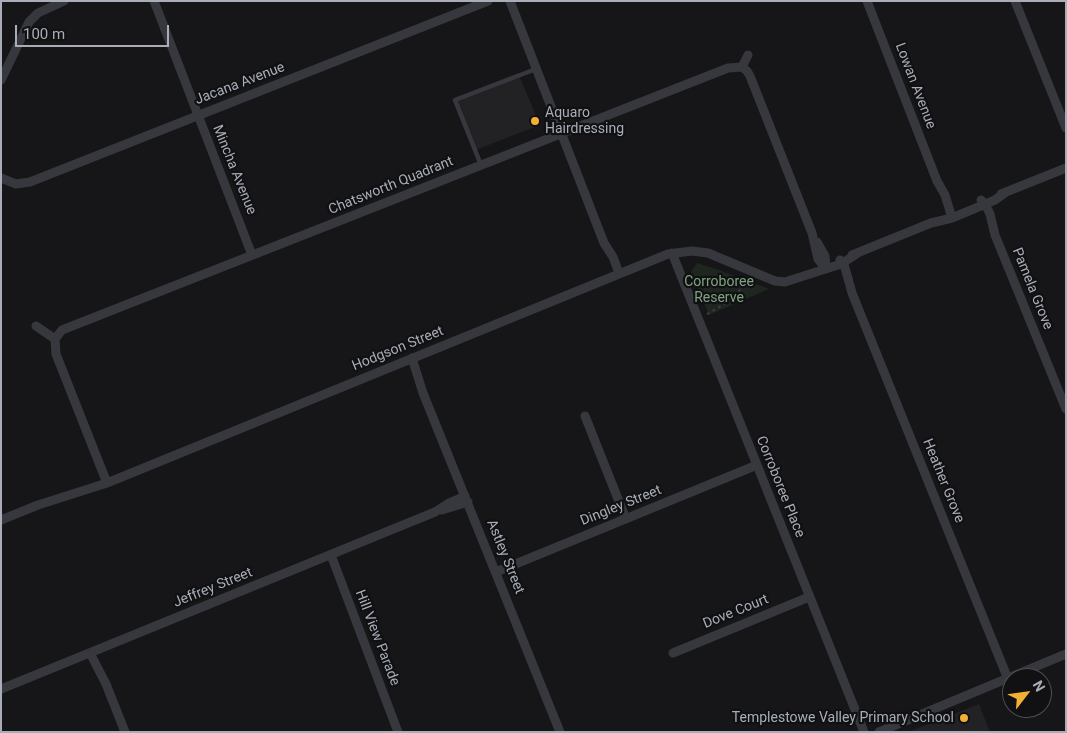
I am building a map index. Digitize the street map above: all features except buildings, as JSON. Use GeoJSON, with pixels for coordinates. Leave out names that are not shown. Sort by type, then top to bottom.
{"type":"FeatureCollection","features":[{"type":"Feature","properties":{"kind":"street"},"geometry":{"type":"LineString","coordinates":[[1,80],[29,22],[38,13],[64,1]]}},
{"type":"Feature","properties":{"kind":"street","name":"Mincha Avenue"},"geometry":{"type":"LineString","coordinates":[[153,1],[252,255]]}},
{"type":"Feature","properties":{"kind":"street","name":"Jacana Avenue"},"geometry":{"type":"LineString","coordinates":[[1,178],[16,184],[30,182],[488,1]]}},
{"type":"Feature","properties":{"kind":"street"},"geometry":{"type":"LineString","coordinates":[[510,1],[604,243],[608,260],[616,275]]}},
{"type":"Feature","properties":{"kind":"street","name":"Lowan Avenue"},"geometry":{"type":"LineString","coordinates":[[866,1],[937,181],[945,195],[950,214]]}},
{"type":"Feature","properties":{"kind":"street"},"geometry":{"type":"LineString","coordinates":[[1015,1],[1065,128]]}},
{"type":"Feature","properties":{"kind":"street"},"geometry":{"type":"LineString","coordinates":[[748,55],[742,67],[748,71],[812,233],[818,259],[825,266]]}},
{"type":"Feature","properties":{"kind":"street","name":"Chatsworth Quadrant"},"geometry":{"type":"LineString","coordinates":[[55,340],[65,328],[728,68],[742,67]]}},
{"type":"Feature","properties":{"kind":"street","name":"Hodgson Street"},"geometry":{"type":"LineString","coordinates":[[1,520],[107,483],[672,253],[692,251],[708,253],[780,282],[789,281],[840,262],[950,214],[983,203],[1066,168]]}},
{"type":"Feature","properties":{"kind":"street","name":"Pamela Grove"},"geometry":{"type":"LineString","coordinates":[[983,203],[1066,410]]}},
{"type":"Feature","properties":{"kind":"street","name":"Corroboree Place"},"geometry":{"type":"LineString","coordinates":[[672,253],[864,732]]}},
{"type":"Feature","properties":{"kind":"street","name":"Heather Grove"},"geometry":{"type":"LineString","coordinates":[[840,262],[847,271],[852,293],[1004,668]]}},
{"type":"Feature","properties":{"kind":"street"},"geometry":{"type":"LineString","coordinates":[[36,326],[55,340],[56,354],[107,483]]}},
{"type":"Feature","properties":{"kind":"street","name":"Astley Street"},"geometry":{"type":"LineString","coordinates":[[410,360],[415,380],[423,394],[560,732]]}},
{"type":"Feature","properties":{"kind":"street"},"geometry":{"type":"LineString","coordinates":[[585,416],[626,519]]}},
{"type":"Feature","properties":{"kind":"street","name":"Dingley Street"},"geometry":{"type":"LineString","coordinates":[[496,572],[757,465]]}},
{"type":"Feature","properties":{"kind":"street","name":"Jeffrey Street"},"geometry":{"type":"LineString","coordinates":[[1,689],[435,512],[452,508],[466,499]]}},
{"type":"Feature","properties":{"kind":"street","name":"Hill View Parade"},"geometry":{"type":"LineString","coordinates":[[331,555],[398,732]]}},
{"type":"Feature","properties":{"kind":"street","name":"Dove Court"},"geometry":{"type":"LineString","coordinates":[[673,653],[809,597]]}},
{"type":"Feature","properties":{"kind":"street"},"geometry":{"type":"LineString","coordinates":[[94,652],[125,732]]}},
{"type":"Feature","properties":{"kind":"street"},"geometry":{"type":"LineString","coordinates":[[1034,668],[1066,654]]}},
{"type":"Feature","properties":{"kind":"street"},"geometry":{"type":"LineString","coordinates":[[879,732],[1002,681]]}},
{"type":"Feature","properties":{"kind":"lane"},"geometry":{"type":"LineString","coordinates":[[482,165],[455,100],[536,69]]}},
{"type":"Feature","properties":{"kind":"path"},"geometry":{"type":"LineString","coordinates":[[707,314],[723,305],[740,290],[741,277]]}},
{"type":"Feature","properties":{"kind":"shaded area"},"geometry":{"type":"Polygon","coordinates":[[[518,73],[540,125],[473,151],[452,99],[518,73]]]}},
{"type":"Feature","properties":{"kind":"shaded area","name":"Templestowe Valley Primary School"},"geometry":{"type":"Polygon","coordinates":[[[979,704],[990,732],[908,732],[979,704]]]}},
{"type":"Feature","properties":{"kind":"green space","name":"Corroboree Reserve"},"geometry":{"type":"Polygon","coordinates":[[[697,263],[769,289],[709,315],[691,272],[697,263]]]}},
{"type":"Feature","properties":{"kind":"place","name":"Aquaro Hairdressing"},"geometry":{"type":"Point","coordinates":[535,121]}},
{"type":"Feature","properties":{"kind":"place","name":"Templestowe Valley Primary School"},"geometry":{"type":"Point","coordinates":[964,718]}}]}
